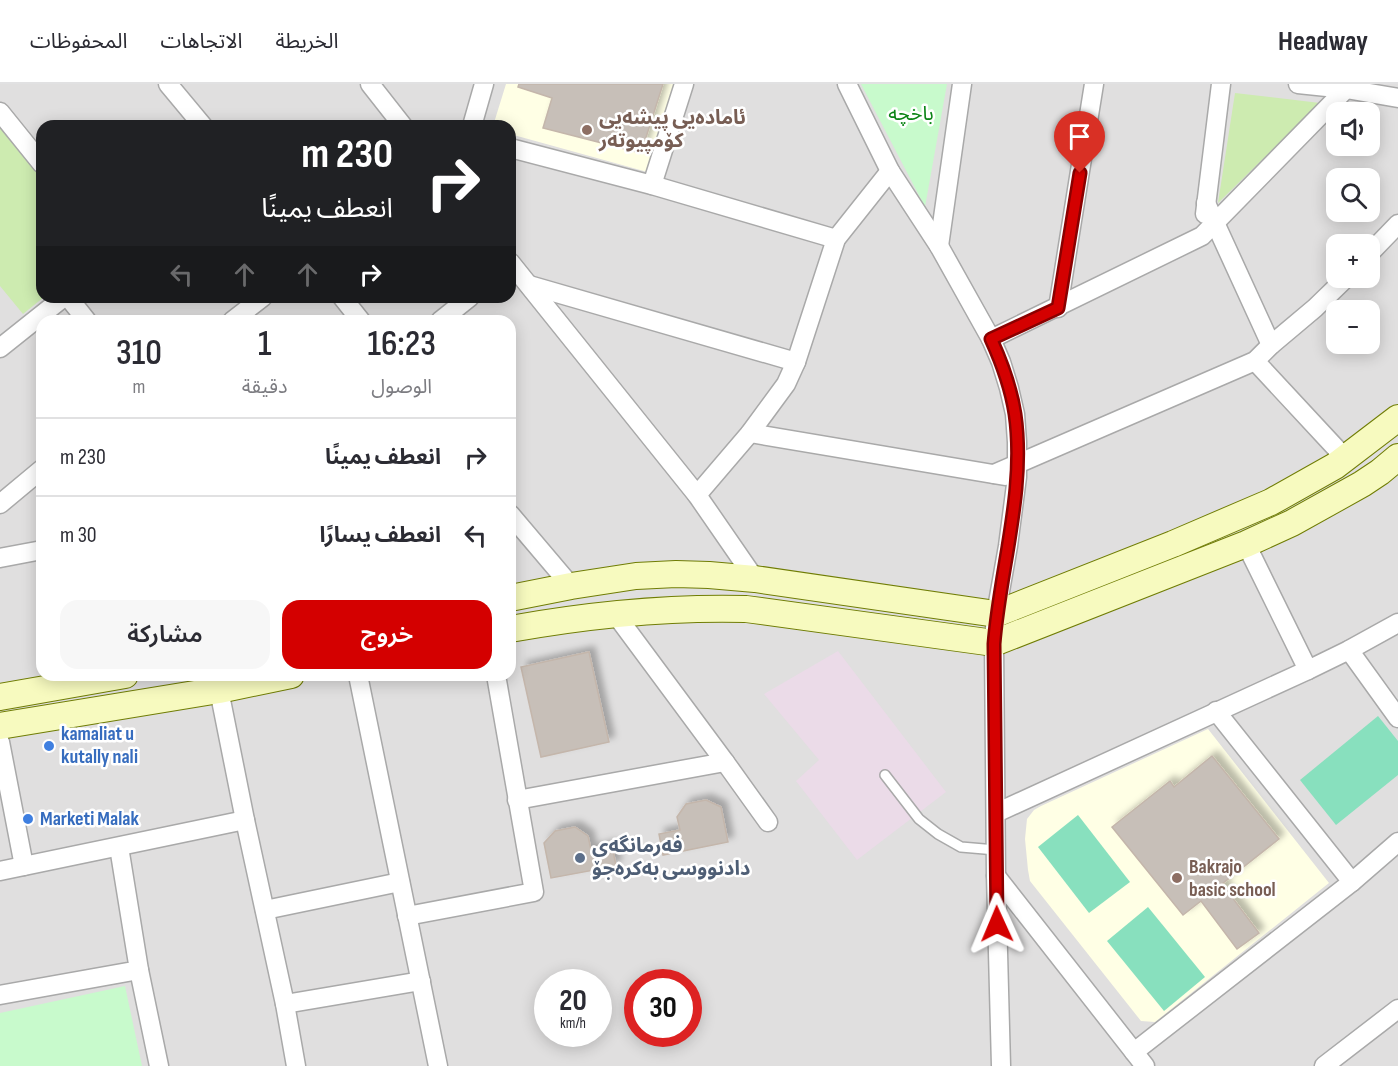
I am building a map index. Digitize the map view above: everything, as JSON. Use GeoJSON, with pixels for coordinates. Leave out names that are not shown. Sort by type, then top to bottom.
{"type":"FeatureCollection","features":[{"type":"Feature","properties":{"kind":"main road"},"geometry":{"type":"LineString","coordinates":[[1398,418],[1346,459],[1287,494],[996,614],[755,579],[676,573],[636,576],[518,596],[524,614],[520,627],[679,609],[746,609],[994,644],[1246,544],[1292,523],[1346,494],[1398,457]]}},
{"type":"Feature","properties":{"kind":"main road"},"geometry":{"type":"LineString","coordinates":[[0,698],[92,681]]}},
{"type":"Feature","properties":{"kind":"main road"},"geometry":{"type":"LineString","coordinates":[[0,726],[262,681]]}},
{"type":"Feature","properties":{"kind":"street"},"geometry":{"type":"LineString","coordinates":[[168,84],[198,120]]}},
{"type":"Feature","properties":{"kind":"street"},"geometry":{"type":"LineString","coordinates":[[370,84],[398,120]]}},
{"type":"Feature","properties":{"kind":"street"},"geometry":{"type":"LineString","coordinates":[[474,120],[484,84]]}},
{"type":"Feature","properties":{"kind":"street"},"geometry":{"type":"LineString","coordinates":[[652,185],[684,84]]}},
{"type":"Feature","properties":{"kind":"street"},"geometry":{"type":"LineString","coordinates":[[847,84],[890,171],[939,246],[991,339],[1001,362],[1015,414],[1017,471],[1008,546],[996,614],[994,644],[1000,1066]]}},
{"type":"Feature","properties":{"kind":"street"},"geometry":{"type":"LineString","coordinates":[[939,246],[962,84]]}},
{"type":"Feature","properties":{"kind":"street"},"geometry":{"type":"LineString","coordinates":[[1058,308],[1094,84]]}},
{"type":"Feature","properties":{"kind":"street"},"geometry":{"type":"LineString","coordinates":[[1202,236],[1221,84]]}},
{"type":"Feature","properties":{"kind":"street"},"geometry":{"type":"LineString","coordinates":[[1298,84],[1398,98]]}},
{"type":"Feature","properties":{"kind":"street"},"geometry":{"type":"LineString","coordinates":[[991,339],[1202,236],[1346,89]]}},
{"type":"Feature","properties":{"kind":"street"},"geometry":{"type":"LineString","coordinates":[[0,111],[36,156]]}},
{"type":"Feature","properties":{"kind":"street"},"geometry":{"type":"LineString","coordinates":[[516,150],[652,185],[836,239]]}},
{"type":"Feature","properties":{"kind":"street"},"geometry":{"type":"LineString","coordinates":[[697,495],[750,433],[786,384],[796,362],[836,239],[890,171]]}},
{"type":"Feature","properties":{"kind":"street"},"geometry":{"type":"LineString","coordinates":[[1206,203],[1271,345]]}},
{"type":"Feature","properties":{"kind":"street"},"geometry":{"type":"LineString","coordinates":[[1380,243],[1398,224]]}},
{"type":"Feature","properties":{"kind":"street"},"geometry":{"type":"LineString","coordinates":[[516,270],[697,495],[755,579]]}},
{"type":"Feature","properties":{"kind":"street"},"geometry":{"type":"LineString","coordinates":[[529,285],[796,362]]}},
{"type":"Feature","properties":{"kind":"street"},"geometry":{"type":"LineString","coordinates":[[750,433],[994,474],[1017,471],[1255,361],[1336,288]]}},
{"type":"Feature","properties":{"kind":"street"},"geometry":{"type":"LineString","coordinates":[[39,315],[57,303]]}},
{"type":"Feature","properties":{"kind":"street"},"geometry":{"type":"LineString","coordinates":[[71,303],[82,315]]}},
{"type":"Feature","properties":{"kind":"street"},"geometry":{"type":"LineString","coordinates":[[240,315],[255,303]]}},
{"type":"Feature","properties":{"kind":"street"},"geometry":{"type":"LineString","coordinates":[[347,303],[356,315]]}},
{"type":"Feature","properties":{"kind":"street"},"geometry":{"type":"LineString","coordinates":[[448,315],[462,303]]}},
{"type":"Feature","properties":{"kind":"street"},"geometry":{"type":"LineString","coordinates":[[4,338],[36,317]]}},
{"type":"Feature","properties":{"kind":"street"},"geometry":{"type":"LineString","coordinates":[[1255,361],[1346,459]]}},
{"type":"Feature","properties":{"kind":"street"},"geometry":{"type":"LineString","coordinates":[[0,504],[36,474]]}},
{"type":"Feature","properties":{"kind":"street"},"geometry":{"type":"LineString","coordinates":[[516,521],[571,586]]}},
{"type":"Feature","properties":{"kind":"street"},"geometry":{"type":"LineString","coordinates":[[1246,544],[1308,670]]}},
{"type":"Feature","properties":{"kind":"street"},"geometry":{"type":"LineString","coordinates":[[0,558],[36,551]]}},
{"type":"Feature","properties":{"kind":"street"},"geometry":{"type":"LineString","coordinates":[[616,615],[768,822]]}},
{"type":"Feature","properties":{"kind":"street"},"geometry":{"type":"LineString","coordinates":[[996,813],[1308,670],[1398,622]]}},
{"type":"Feature","properties":{"kind":"street"},"geometry":{"type":"LineString","coordinates":[[1349,650],[1398,718]]}},
{"type":"Feature","properties":{"kind":"street"},"geometry":{"type":"LineString","coordinates":[[359,681],[438,1066]]}},
{"type":"Feature","properties":{"kind":"street"},"geometry":{"type":"LineString","coordinates":[[407,916],[534,892],[497,681]]}},
{"type":"Feature","properties":{"kind":"street"},"geometry":{"type":"LineString","coordinates":[[219,690],[296,1066]]}},
{"type":"Feature","properties":{"kind":"street"},"geometry":{"type":"LineString","coordinates":[[1216,711],[1352,882]]}},
{"type":"Feature","properties":{"kind":"street"},"geometry":{"type":"LineString","coordinates":[[0,742],[24,866]]}},
{"type":"Feature","properties":{"kind":"street"},"geometry":{"type":"LineString","coordinates":[[517,800],[725,762]]}},
{"type":"Feature","properties":{"kind":"street"},"geometry":{"type":"LineString","coordinates":[[0,871],[245,820]]}},
{"type":"Feature","properties":{"kind":"street"},"geometry":{"type":"LineString","coordinates":[[996,876],[1140,1059],[1398,842]]}},
{"type":"Feature","properties":{"kind":"street"},"geometry":{"type":"LineString","coordinates":[[119,847],[139,970],[159,1066]]}},
{"type":"Feature","properties":{"kind":"street"},"geometry":{"type":"LineString","coordinates":[[265,910],[400,882]]}},
{"type":"Feature","properties":{"kind":"street"},"geometry":{"type":"LineString","coordinates":[[0,995],[139,970]]}},
{"type":"Feature","properties":{"kind":"street"},"geometry":{"type":"LineString","coordinates":[[285,1004],[421,981]]}},
{"type":"Feature","properties":{"kind":"street"},"geometry":{"type":"LineString","coordinates":[[1335,1063],[1398,1009]]}},
{"type":"Feature","properties":{"kind":"lane"},"geometry":{"type":"LineString","coordinates":[[885,775],[919,819],[938,834],[961,848],[996,850]]}},
{"type":"Feature","properties":{"kind":"shaded area"},"geometry":{"type":"Polygon","coordinates":[[[0,84],[1398,84],[1398,1066],[0,1066],[0,84]]]}},
{"type":"Feature","properties":{"kind":"shaded area","name":"ئامادەیی پیشەیی کۆمپیوتەر"},"geometry":{"type":"Polygon","coordinates":[[[506,84],[677,84],[651,173],[516,136],[516,120],[495,120],[506,84]]]}},
{"type":"Feature","properties":{"kind":"shaded area"},"geometry":{"type":"Polygon","coordinates":[[[838,651],[946,792],[857,860],[796,781],[819,760],[764,694],[838,651]]]}},
{"type":"Feature","properties":{"kind":"shaded area","name":"Bakrajo basic school"},"geometry":{"type":"Polygon","coordinates":[[[1208,729],[1329,883],[1155,1022],[1141,1021],[1030,881],[1025,839],[1027,819],[1034,810],[1041,806],[1208,729]]]}},
{"type":"Feature","properties":{"kind":"green space","name":"باخچە"},"geometry":{"type":"Polygon","coordinates":[[[861,84],[947,84],[925,207],[861,84]]]}},
{"type":"Feature","properties":{"kind":"green space"},"geometry":{"type":"Polygon","coordinates":[[[1235,93],[1320,103],[1218,203],[1235,93]]]}},
{"type":"Feature","properties":{"kind":"green space"},"geometry":{"type":"Polygon","coordinates":[[[0,124],[36,169],[37,303],[23,314],[0,286],[0,124]]]}},
{"type":"Feature","properties":{"kind":"green space"},"geometry":{"type":"Polygon","coordinates":[[[1378,716],[1398,741],[1398,775],[1336,825],[1300,780],[1378,716]]]}},
{"type":"Feature","properties":{"kind":"green space"},"geometry":{"type":"Polygon","coordinates":[[[1078,815],[1130,882],[1089,913],[1038,847],[1078,815]]]}},
{"type":"Feature","properties":{"kind":"green space"},"geometry":{"type":"Polygon","coordinates":[[[1148,907],[1205,977],[1164,1011],[1107,941],[1148,907]]]}},
{"type":"Feature","properties":{"kind":"green space"},"geometry":{"type":"Polygon","coordinates":[[[125,986],[142,1066],[0,1066],[0,1013],[125,986]]]}},
{"type":"Feature","properties":{"kind":"building"},"geometry":{"type":"Polygon","coordinates":[[[519,84],[663,84],[641,153],[543,128],[552,98],[518,87],[519,84]]]}},
{"type":"Feature","properties":{"kind":"building"},"geometry":{"type":"Polygon","coordinates":[[[589,652],[609,742],[541,757],[521,667],[589,652]]]}},
{"type":"Feature","properties":{"kind":"building"},"geometry":{"type":"Polygon","coordinates":[[[1212,756],[1279,839],[1222,884],[1259,933],[1237,949],[1201,901],[1183,915],[1112,827],[1170,781],[1174,787],[1212,756]]]}},
{"type":"Feature","properties":{"kind":"building"},"geometry":{"type":"Polygon","coordinates":[[[706,800],[721,807],[728,842],[663,855],[659,834],[680,830],[677,817],[686,804],[706,800]]]}},
{"type":"Feature","properties":{"kind":"building","name":"فەرمانگەی دادنووسی بەکرەجۆ"},"geometry":{"type":"Polygon","coordinates":[[[575,827],[588,836],[591,850],[612,845],[616,866],[551,878],[544,843],[555,831],[575,827]]]}},
{"type":"Feature","properties":{"kind":"place","name":"ئامادەیی پیشەیی کۆمپیوتەر"},"geometry":{"type":"Point","coordinates":[587,130]}},
{"type":"Feature","properties":{"kind":"place","name":"kamaliat u kutally nali"},"geometry":{"type":"Point","coordinates":[49,746]}},
{"type":"Feature","properties":{"kind":"place","name":"Marketi Malak"},"geometry":{"type":"Point","coordinates":[28,819]}},
{"type":"Feature","properties":{"kind":"place","name":"فەرمانگەی دادنووسی بەکرەجۆ"},"geometry":{"type":"Point","coordinates":[580,858]}},
{"type":"Feature","properties":{"kind":"place","name":"Bakrajo basic school"},"geometry":{"type":"Point","coordinates":[1177,878]}},
{"type":"Feature","properties":{"kind":"route"},"geometry":{"type":"LineString","coordinates":[[997,924],[994,644],[996,614],[1017,477],[1017,442],[1015,414],[1009,388],[991,339],[1058,308],[1080,173]]}}]}
